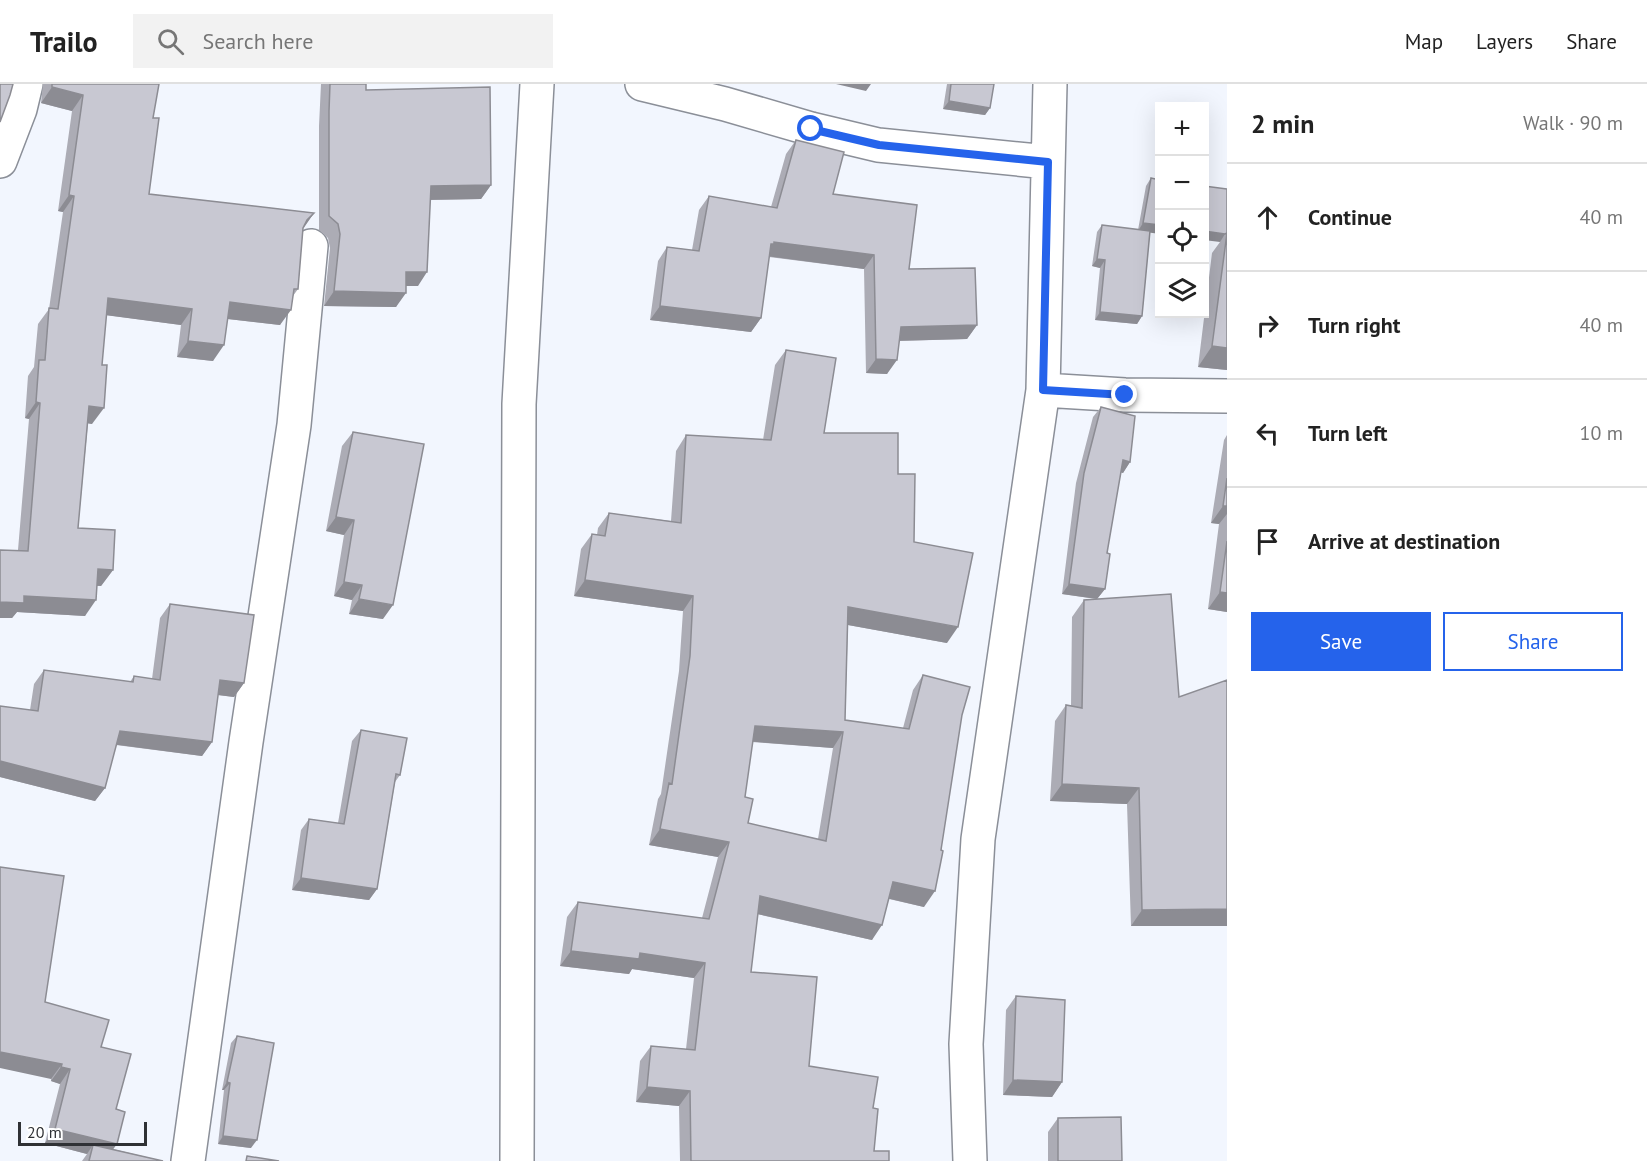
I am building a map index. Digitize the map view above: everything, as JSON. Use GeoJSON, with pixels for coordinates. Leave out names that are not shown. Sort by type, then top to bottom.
{"type":"FeatureCollection","features":[{"type":"Feature","properties":{"kind":"street"},"geometry":{"type":"LineString","coordinates":[[0,161],[20,109],[26,84]]}},
{"type":"Feature","properties":{"kind":"street"},"geometry":{"type":"LineString","coordinates":[[517,1161],[519,404],[537,84]]}},
{"type":"Feature","properties":{"kind":"street"},"geometry":{"type":"LineString","coordinates":[[642,84],[879,145],[1048,162]]}},
{"type":"Feature","properties":{"kind":"street"},"geometry":{"type":"LineString","coordinates":[[970,1161],[966,1044],[978,839],[1043,390],[1050,84]]}},
{"type":"Feature","properties":{"kind":"street"},"geometry":{"type":"LineString","coordinates":[[188,1161],[246,742],[294,425],[311,246]]}},
{"type":"Feature","properties":{"kind":"street"},"geometry":{"type":"LineString","coordinates":[[1043,390],[1125,395],[1227,396]]}},
{"type":"Feature","properties":{"kind":"building"},"geometry":{"type":"Polygon","coordinates":[[[0,84],[13,84],[0,122],[0,84]]]}},
{"type":"Feature","properties":{"kind":"building"},"geometry":{"type":"Polygon","coordinates":[[[52,84],[159,84],[153,118],[159,118],[149,194],[314,213],[303,228],[298,289],[294,289],[291,310],[230,302],[224,345],[188,341],[192,309],[108,298],[102,365],[107,365],[104,408],[89,406],[78,528],[115,530],[113,570],[98,569],[96,600],[24,596],[24,603],[0,602],[0,550],[28,551],[40,403],[36,402],[39,360],[45,360],[49,308],[58,309],[74,196],[69,195],[83,95],[52,87],[52,84]]]}},
{"type":"Feature","properties":{"kind":"building"},"geometry":{"type":"Polygon","coordinates":[[[330,84],[366,84],[366,90],[490,87],[491,185],[431,186],[427,272],[406,272],[406,293],[334,291],[340,234],[338,224],[329,216],[330,84]]]}},
{"type":"Feature","properties":{"kind":"building"},"geometry":{"type":"Polygon","coordinates":[[[951,84],[994,84],[990,108],[949,101],[951,84]]]}},
{"type":"Feature","properties":{"kind":"building"},"geometry":{"type":"Polygon","coordinates":[[[796,140],[844,152],[833,194],[917,205],[909,269],[975,268],[977,325],[901,327],[897,360],[876,359],[874,255],[774,242],[771,244],[761,318],[660,306],[667,247],[699,251],[709,196],[777,208],[796,140]]]}},
{"type":"Feature","properties":{"kind":"building"},"geometry":{"type":"Polygon","coordinates":[[[1151,178],[1155,179],[1155,224],[1143,223],[1151,178]]]}},
{"type":"Feature","properties":{"kind":"building"},"geometry":{"type":"Polygon","coordinates":[[[1209,187],[1227,189],[1227,233],[1209,232],[1209,187]]]}},
{"type":"Feature","properties":{"kind":"building"},"geometry":{"type":"Polygon","coordinates":[[[1102,225],[1150,231],[1142,316],[1100,312],[1105,260],[1097,259],[1102,225]]]}},
{"type":"Feature","properties":{"kind":"building"},"geometry":{"type":"Polygon","coordinates":[[[1227,233],[1227,348],[1212,346],[1227,233]]]}},
{"type":"Feature","properties":{"kind":"building"},"geometry":{"type":"Polygon","coordinates":[[[786,350],[836,358],[824,433],[898,433],[898,474],[915,474],[914,542],[973,553],[958,627],[848,607],[845,720],[909,729],[923,675],[970,687],[962,715],[941,850],[943,851],[935,891],[893,882],[882,925],[760,896],[751,972],[817,977],[809,1066],[878,1077],[873,1108],[878,1109],[874,1151],[889,1151],[889,1161],[691,1161],[690,1091],[647,1087],[651,1046],[695,1050],[705,963],[640,953],[639,959],[571,951],[578,902],[709,919],[729,842],[660,829],[669,783],[672,784],[690,656],[693,596],[585,580],[592,534],[605,536],[609,513],[681,523],[686,435],[771,440],[786,350]],[[755,726],[745,797],[753,799],[748,823],[826,841],[843,732],[755,726]]]}},
{"type":"Feature","properties":{"kind":"building"},"geometry":{"type":"Polygon","coordinates":[[[1101,407],[1135,416],[1130,462],[1123,460],[1107,553],[1110,554],[1105,589],[1069,584],[1084,473],[1101,407]]]}},
{"type":"Feature","properties":{"kind":"building"},"geometry":{"type":"Polygon","coordinates":[[[353,432],[424,444],[393,605],[359,599],[362,585],[344,582],[354,520],[336,517],[353,432]]]}},
{"type":"Feature","properties":{"kind":"building"},"geometry":{"type":"Polygon","coordinates":[[[1227,478],[1227,506],[1223,506],[1227,478]]]}},
{"type":"Feature","properties":{"kind":"building"},"geometry":{"type":"Polygon","coordinates":[[[1227,541],[1227,593],[1220,592],[1227,541]]]}},
{"type":"Feature","properties":{"kind":"building"},"geometry":{"type":"Polygon","coordinates":[[[1171,594],[1179,697],[1227,680],[1227,909],[1142,910],[1139,788],[1062,784],[1066,705],[1082,708],[1084,600],[1171,594]]]}},
{"type":"Feature","properties":{"kind":"building"},"geometry":{"type":"Polygon","coordinates":[[[170,604],[254,615],[244,683],[220,680],[212,742],[120,731],[105,788],[0,761],[0,706],[38,711],[44,670],[133,682],[134,676],[160,680],[170,604]]]}},
{"type":"Feature","properties":{"kind":"building"},"geometry":{"type":"Polygon","coordinates":[[[361,730],[407,738],[400,775],[396,774],[377,889],[301,878],[309,819],[344,824],[361,730]]]}},
{"type":"Feature","properties":{"kind":"building"},"geometry":{"type":"Polygon","coordinates":[[[0,867],[64,876],[45,1002],[109,1020],[101,1047],[131,1054],[116,1109],[125,1112],[117,1144],[55,1129],[70,1069],[61,1067],[62,1064],[0,1052],[0,867]]]}},
{"type":"Feature","properties":{"kind":"building"},"geometry":{"type":"Polygon","coordinates":[[[1016,996],[1065,1000],[1062,1082],[1013,1080],[1016,996]]]}},
{"type":"Feature","properties":{"kind":"building"},"geometry":{"type":"Polygon","coordinates":[[[237,1036],[274,1043],[257,1140],[223,1136],[230,1083],[227,1082],[237,1036]]]}},
{"type":"Feature","properties":{"kind":"building"},"geometry":{"type":"Polygon","coordinates":[[[1121,1117],[1122,1161],[1058,1161],[1058,1118],[1121,1117]]]}},
{"type":"Feature","properties":{"kind":"building"},"geometry":{"type":"Polygon","coordinates":[[[93,1145],[163,1161],[89,1161],[93,1145]]]}},
{"type":"Feature","properties":{"kind":"building"},"geometry":{"type":"Polygon","coordinates":[[[247,1156],[279,1161],[246,1161],[247,1156]]]}},
{"type":"Feature","properties":{"kind":"route"},"geometry":{"type":"LineString","coordinates":[[811,129],[879,145],[1048,162],[1043,390],[1125,395]]}}]}
